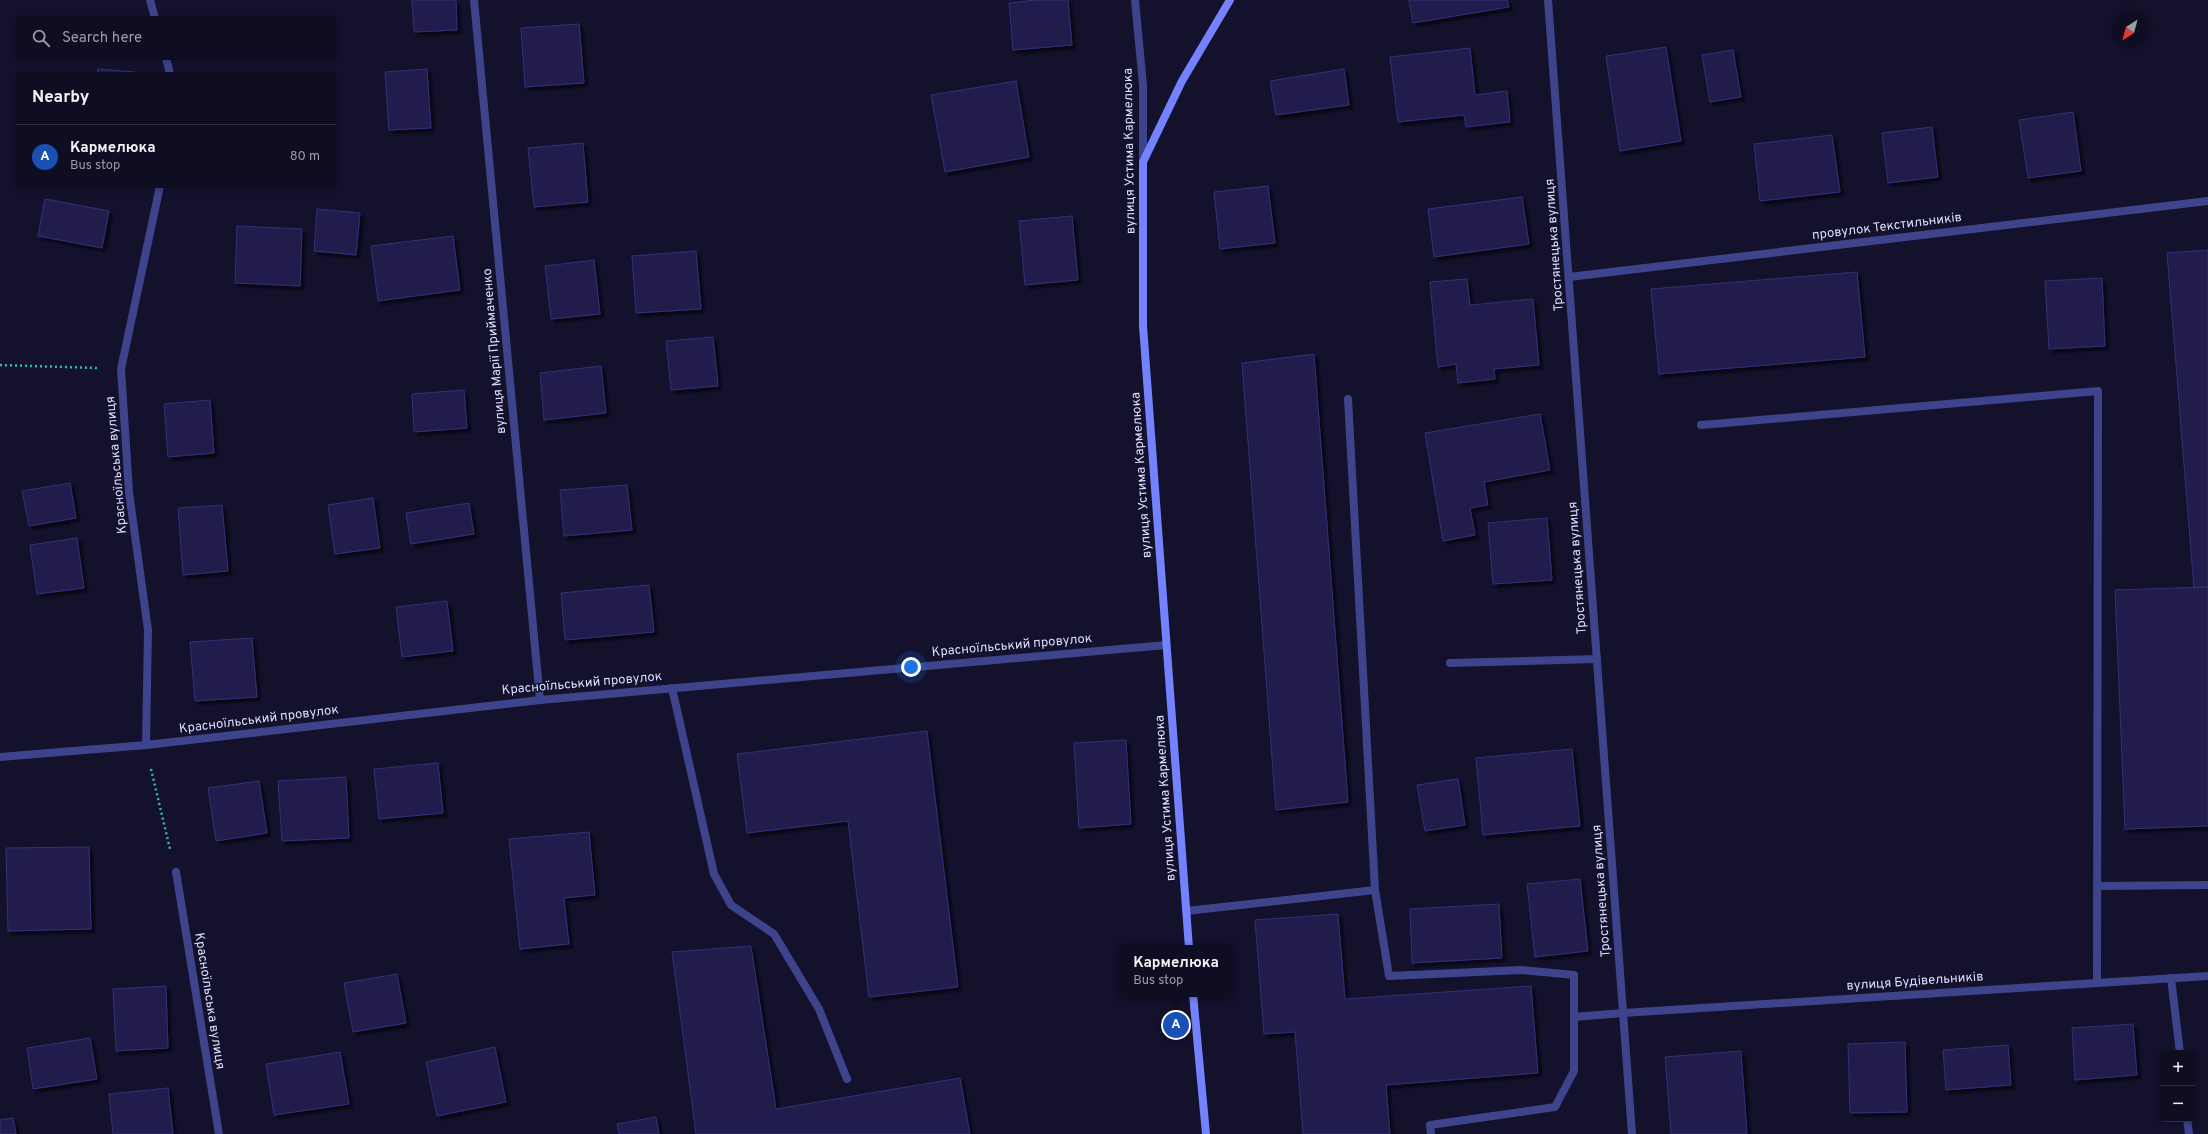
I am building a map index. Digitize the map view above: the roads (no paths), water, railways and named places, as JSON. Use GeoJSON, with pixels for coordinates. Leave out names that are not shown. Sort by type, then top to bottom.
{"type":"FeatureCollection","features":[{"type":"Feature","properties":{"kind":"main road"},"geometry":{"type":"LineString","coordinates":[[1143,162],[1182,81],[1230,0]]}},
{"type":"Feature","properties":{"kind":"main road","name":"вулиця Устима Кармелюка"},"geometry":{"type":"LineString","coordinates":[[1143,162],[1143,326],[1189,945]]}},
{"type":"Feature","properties":{"kind":"main road"},"geometry":{"type":"LineString","coordinates":[[1193,997],[1206,1134]]}},
{"type":"Feature","properties":{"kind":"street"},"geometry":{"type":"LineString","coordinates":[[150,0],[154,16]]}},
{"type":"Feature","properties":{"kind":"street","name":"вулиця Марії Приймаченко"},"geometry":{"type":"LineString","coordinates":[[474,0],[540,700]]}},
{"type":"Feature","properties":{"kind":"street","name":"вулиця Устима Кармелюка"},"geometry":{"type":"LineString","coordinates":[[1135,0],[1143,85],[1143,162]]}},
{"type":"Feature","properties":{"kind":"street","name":"Тростянецька вулиця"},"geometry":{"type":"LineString","coordinates":[[1548,0],[1632,1134]]}},
{"type":"Feature","properties":{"kind":"street"},"geometry":{"type":"LineString","coordinates":[[166,60],[170,72]]}},
{"type":"Feature","properties":{"kind":"street","name":"Красноїльська вулиця"},"geometry":{"type":"LineString","coordinates":[[146,745],[148,630],[129,492],[120,369],[160,188]]}},
{"type":"Feature","properties":{"kind":"street","name":"провулок Текстильників"},"geometry":{"type":"LineString","coordinates":[[1569,277],[2208,202]]}},
{"type":"Feature","properties":{"kind":"street"},"geometry":{"type":"LineString","coordinates":[[1701,425],[2098,391],[2097,983]]}},
{"type":"Feature","properties":{"kind":"street"},"geometry":{"type":"LineString","coordinates":[[1348,399],[1375,890],[1389,976],[1521,970],[1574,975],[1574,1071],[1555,1107],[1430,1125],[1431,1134]]}},
{"type":"Feature","properties":{"kind":"street","name":"Красноїльський провулок"},"geometry":{"type":"LineString","coordinates":[[0,757],[146,745],[540,700],[1166,645]]}},
{"type":"Feature","properties":{"kind":"street"},"geometry":{"type":"LineString","coordinates":[[1450,663],[1597,659]]}},
{"type":"Feature","properties":{"kind":"street"},"geometry":{"type":"LineString","coordinates":[[672,688],[714,874],[731,905],[774,934],[819,1009],[847,1079]]}},
{"type":"Feature","properties":{"kind":"street","name":"Красноїльська вулиця"},"geometry":{"type":"LineString","coordinates":[[176,872],[219,1134]]}},
{"type":"Feature","properties":{"kind":"street"},"geometry":{"type":"LineString","coordinates":[[2097,886],[2208,885]]}},
{"type":"Feature","properties":{"kind":"street"},"geometry":{"type":"LineString","coordinates":[[1186,911],[1375,890]]}},
{"type":"Feature","properties":{"kind":"street","name":"вулиця Будівельників"},"geometry":{"type":"LineString","coordinates":[[1574,1017],[2208,976]]}},
{"type":"Feature","properties":{"kind":"street"},"geometry":{"type":"LineString","coordinates":[[2171,978],[2180,1050]]}},
{"type":"Feature","properties":{"kind":"street"},"geometry":{"type":"LineString","coordinates":[[2187,1122],[2189,1134]]}},
{"type":"Feature","properties":{"kind":"place","name":"Кармелюка"},"geometry":{"type":"Point","coordinates":[1176,1025]}}]}
